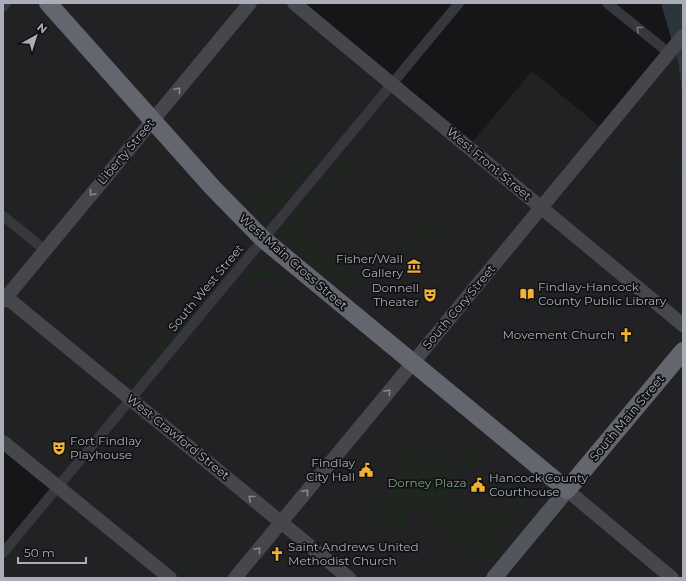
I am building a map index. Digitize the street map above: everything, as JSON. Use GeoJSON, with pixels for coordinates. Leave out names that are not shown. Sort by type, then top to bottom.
{"type":"FeatureCollection","features":[{"type":"Feature","properties":{"kind":"highway","name":"West Main Cross Street"},"geometry":{"type":"LineString","coordinates":[[48,3],[213,188],[263,239],[567,490]]}},
{"type":"Feature","properties":{"kind":"highway","name":"South Main Street"},"geometry":{"type":"LineString","coordinates":[[567,490],[683,351]]}},
{"type":"Feature","properties":{"kind":"main road","name":"South Main Street"},"geometry":{"type":"LineString","coordinates":[[494,578],[567,490]]}},
{"type":"Feature","properties":{"kind":"street"},"geometry":{"type":"LineString","coordinates":[[3,7],[6,3]]}},
{"type":"Feature","properties":{"kind":"street","name":"Liberty Street"},"geometry":{"type":"LineString","coordinates":[[4,299],[250,3]]}},
{"type":"Feature","properties":{"kind":"street","name":"West Front Street"},"geometry":{"type":"LineString","coordinates":[[294,3],[683,325]]}},
{"type":"Feature","properties":{"kind":"street","name":"South West Street"},"geometry":{"type":"LineString","coordinates":[[3,553],[459,3]]}},
{"type":"Feature","properties":{"kind":"street"},"geometry":{"type":"LineString","coordinates":[[607,3],[669,53]]}},
{"type":"Feature","properties":{"kind":"street","name":"South Cory Street"},"geometry":{"type":"LineString","coordinates":[[235,578],[683,36]]}},
{"type":"Feature","properties":{"kind":"street"},"geometry":{"type":"LineString","coordinates":[[3,216],[45,250]]}},
{"type":"Feature","properties":{"kind":"street","name":"West Crawford Street"},"geometry":{"type":"LineString","coordinates":[[4,299],[131,399],[349,578]]}},
{"type":"Feature","properties":{"kind":"street"},"geometry":{"type":"LineString","coordinates":[[3,442],[170,578]]}},
{"type":"Feature","properties":{"kind":"street"},"geometry":{"type":"LineString","coordinates":[[567,490],[672,578]]}},
{"type":"Feature","properties":{"kind":"shaded area"},"geometry":{"type":"Polygon","coordinates":[[[3,3],[295,3],[468,147],[532,71],[605,131],[676,45],[683,102],[683,578],[3,578],[3,553],[57,487],[3,444],[3,3]]]}},
{"type":"Feature","properties":{"kind":"shaded area"},"geometry":{"type":"Polygon","coordinates":[[[661,3],[683,3],[683,101],[678,62],[661,3]]]}},
{"type":"Feature","properties":{"kind":"green space"},"geometry":{"type":"Polygon","coordinates":[[[674,151],[683,166],[683,181],[675,158],[674,151]]]}},
{"type":"Feature","properties":{"kind":"green space"},"geometry":{"type":"Polygon","coordinates":[[[308,152],[316,160],[270,217],[266,219],[262,218],[233,186],[238,185],[251,195],[256,193],[267,183],[276,191],[308,152]]]}},
{"type":"Feature","properties":{"kind":"green space"},"geometry":{"type":"Polygon","coordinates":[[[342,159],[345,159],[408,212],[402,219],[400,219],[399,218],[403,211],[355,172],[349,178],[340,171],[301,216],[310,224],[303,233],[353,274],[358,268],[367,272],[367,285],[344,287],[282,235],[281,232],[342,159]]]}},
{"type":"Feature","properties":{"kind":"green space"},"geometry":{"type":"Polygon","coordinates":[[[424,215],[427,215],[446,230],[446,233],[440,241],[431,234],[429,236],[423,232],[401,259],[397,254],[409,240],[412,229],[424,215]]]}},
{"type":"Feature","properties":{"kind":"green space"},"geometry":{"type":"Polygon","coordinates":[[[261,263],[286,284],[281,289],[263,274],[251,290],[243,283],[261,263]]]}},
{"type":"Feature","properties":{"kind":"green space"},"geometry":{"type":"Polygon","coordinates":[[[608,292],[614,294],[594,317],[591,315],[602,297],[608,292]]]}},
{"type":"Feature","properties":{"kind":"green space"},"geometry":{"type":"Polygon","coordinates":[[[298,294],[310,304],[303,306],[295,302],[293,300],[298,294]]]}},
{"type":"Feature","properties":{"kind":"green space"},"geometry":{"type":"Polygon","coordinates":[[[391,295],[398,300],[384,315],[383,308],[389,304],[391,295]]]}},
{"type":"Feature","properties":{"kind":"green space"},"geometry":{"type":"Polygon","coordinates":[[[554,309],[558,313],[548,326],[546,326],[543,323],[544,320],[554,309]]]}},
{"type":"Feature","properties":{"kind":"green space"},"geometry":{"type":"Polygon","coordinates":[[[179,312],[182,314],[181,316],[128,379],[118,371],[125,362],[134,367],[179,312]]]}},
{"type":"Feature","properties":{"kind":"green space"},"geometry":{"type":"Polygon","coordinates":[[[183,317],[186,322],[135,384],[130,381],[183,317]]]}},
{"type":"Feature","properties":{"kind":"green space"},"geometry":{"type":"Polygon","coordinates":[[[535,329],[539,332],[530,345],[522,346],[518,344],[523,342],[535,329]]]}},
{"type":"Feature","properties":{"kind":"green space"},"geometry":{"type":"Polygon","coordinates":[[[526,392],[531,395],[523,405],[517,400],[526,392]]]}},
{"type":"Feature","properties":{"kind":"green space"},"geometry":{"type":"Polygon","coordinates":[[[164,406],[200,435],[198,437],[162,408],[164,406]]]}},
{"type":"Feature","properties":{"kind":"green space"},"geometry":{"type":"Polygon","coordinates":[[[476,444],[486,450],[469,471],[459,464],[468,451],[470,451],[476,444]]]}},
{"type":"Feature","properties":{"kind":"green space","name":"Dorney Plaza"},"geometry":{"type":"Polygon","coordinates":[[[409,445],[423,457],[429,449],[464,477],[448,497],[478,521],[490,506],[500,507],[512,517],[496,535],[504,542],[485,565],[415,508],[406,520],[411,524],[404,533],[399,529],[394,534],[358,503],[361,499],[374,510],[403,476],[391,466],[409,445]]]}},
{"type":"Feature","properties":{"kind":"green space"},"geometry":{"type":"Polygon","coordinates":[[[514,473],[534,489],[519,509],[508,500],[507,493],[503,486],[514,473]]]}},
{"type":"Feature","properties":{"kind":"green space"},"geometry":{"type":"Polygon","coordinates":[[[178,555],[188,557],[191,561],[188,574],[171,560],[178,555]]]}},
{"type":"Feature","properties":{"kind":"place","name":"Fisher/Wall Gallery"},"geometry":{"type":"Point","coordinates":[414,266]}},
{"type":"Feature","properties":{"kind":"place","name":"Findlay-Hancock County Public Library"},"geometry":{"type":"Point","coordinates":[527,294]}},
{"type":"Feature","properties":{"kind":"place","name":"Donnell Theater"},"geometry":{"type":"Point","coordinates":[430,295]}},
{"type":"Feature","properties":{"kind":"place","name":"Movement Church"},"geometry":{"type":"Point","coordinates":[626,335]}},
{"type":"Feature","properties":{"kind":"place","name":"Fort Findlay Playhouse"},"geometry":{"type":"Point","coordinates":[59,448]}},
{"type":"Feature","properties":{"kind":"place","name":"Findlay City Hall"},"geometry":{"type":"Point","coordinates":[366,470]}},
{"type":"Feature","properties":{"kind":"place","name":"Hancock County Courthouse"},"geometry":{"type":"Point","coordinates":[478,485]}},
{"type":"Feature","properties":{"kind":"place","name":"Saint Andrews United Methodist Church"},"geometry":{"type":"Point","coordinates":[277,554]}}]}
